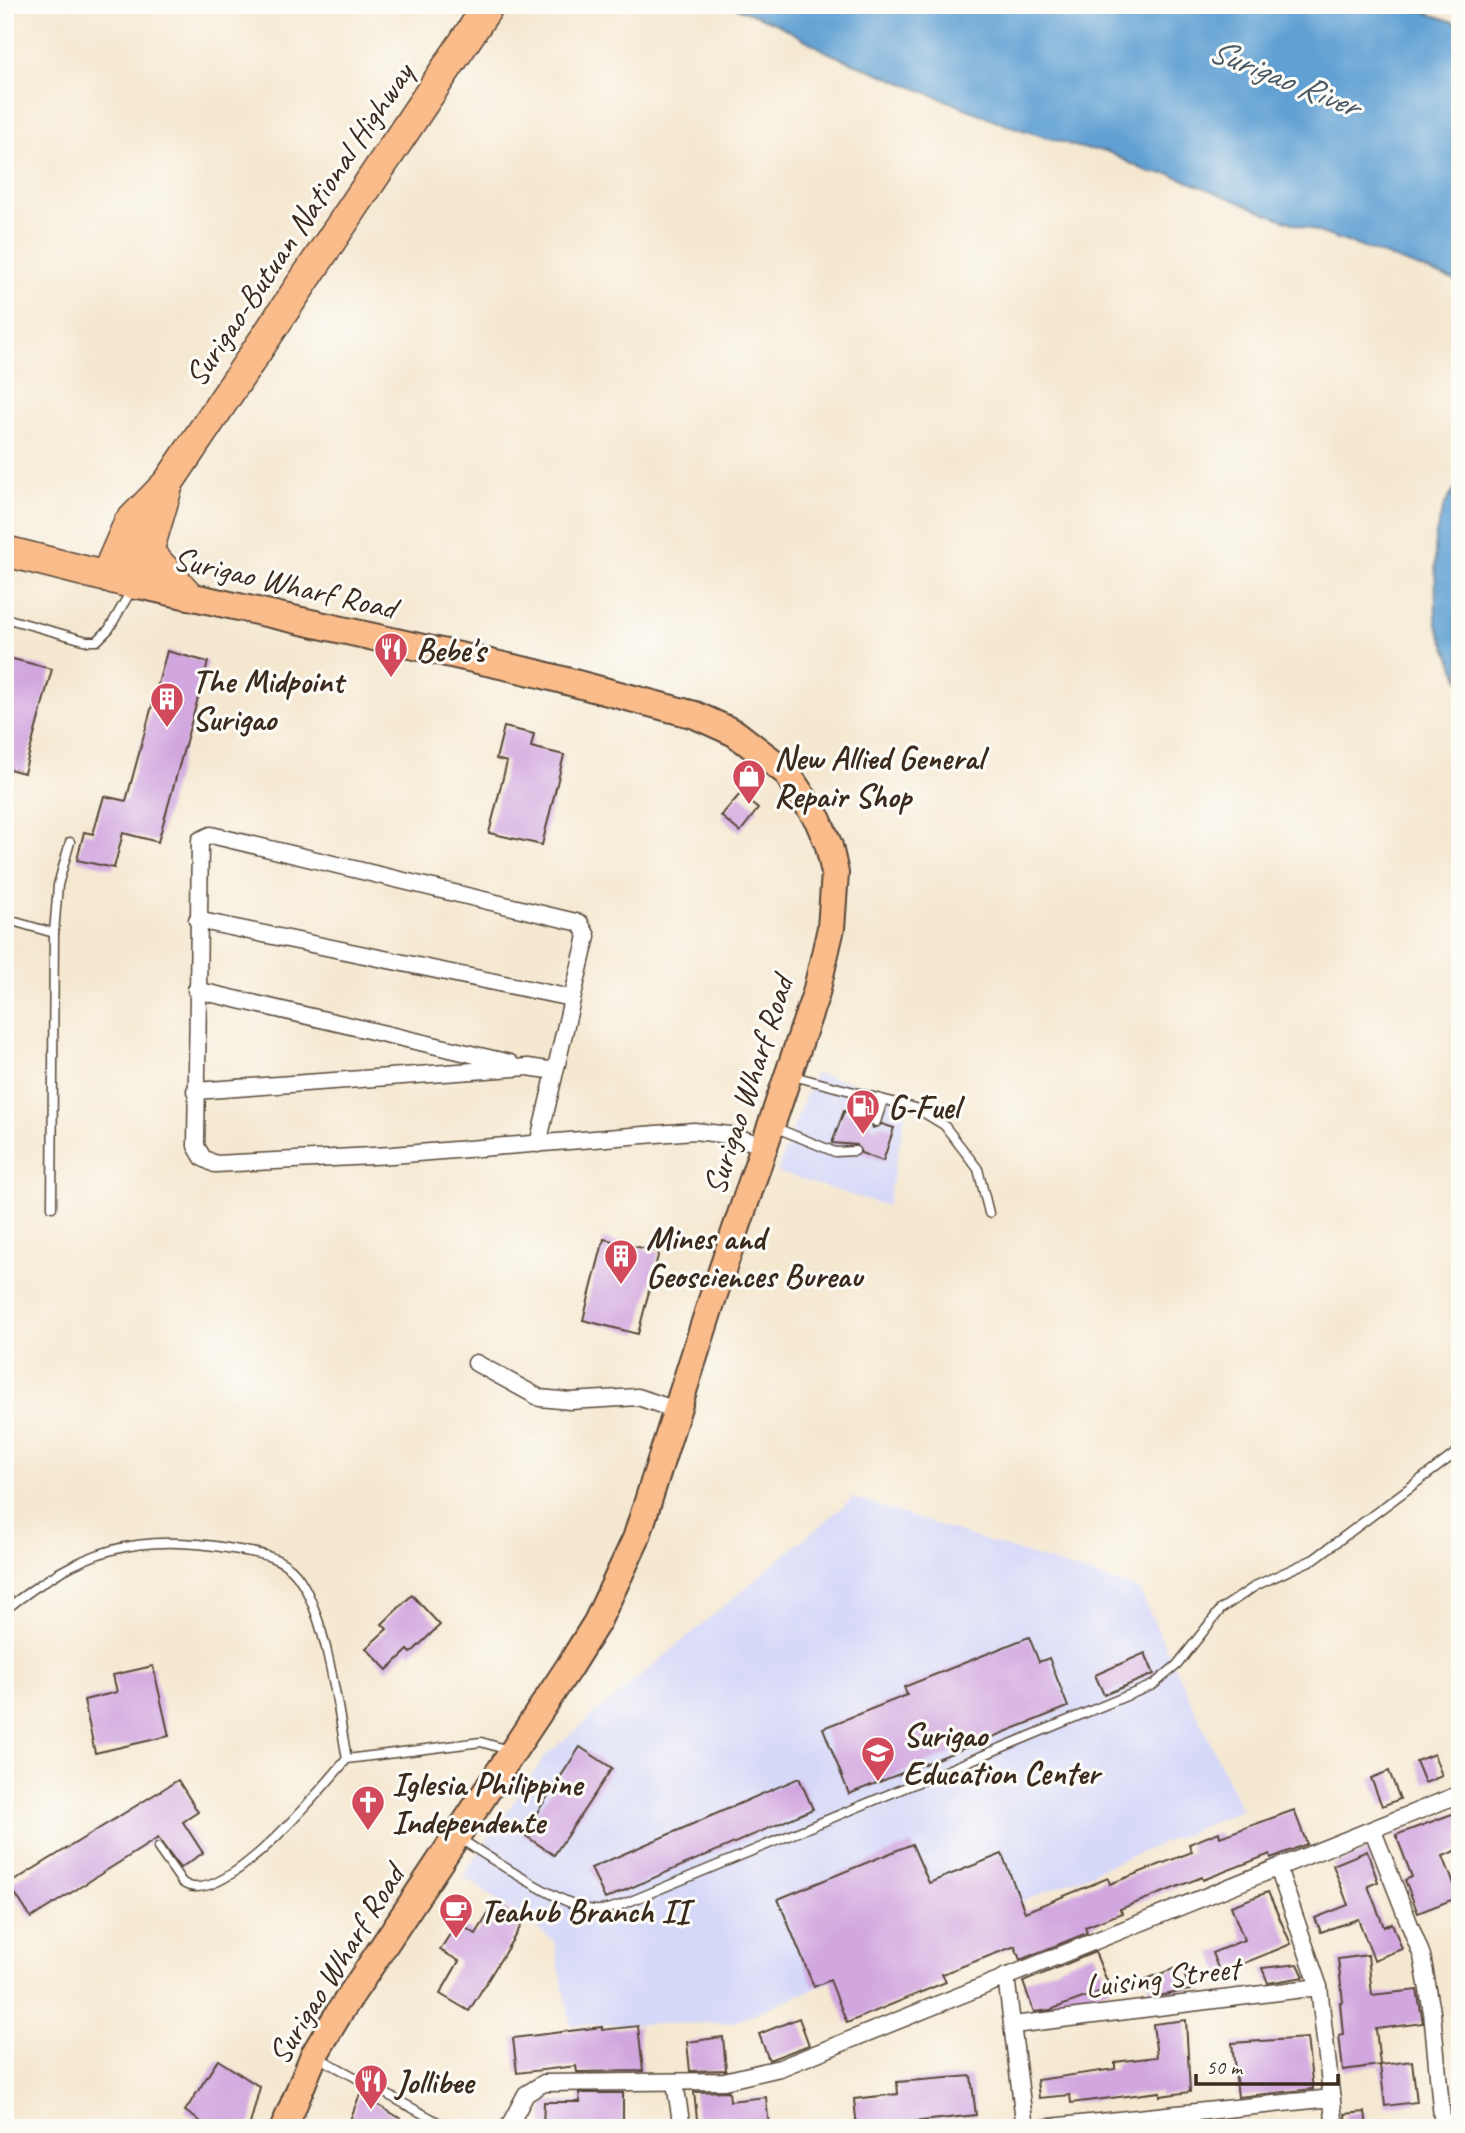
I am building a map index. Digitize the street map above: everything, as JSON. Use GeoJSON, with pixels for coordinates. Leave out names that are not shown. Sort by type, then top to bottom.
{"type":"FeatureCollection","features":[{"type":"Feature","properties":{"kind":"highway","name":"Surigao-Butuan National Highway"},"geometry":{"type":"LineString","coordinates":[[106,576],[118,542],[129,523],[168,483],[489,5]]}},
{"type":"Feature","properties":{"kind":"highway","name":"Surigao-Butuan National Highway"},"geometry":{"type":"LineString","coordinates":[[135,584],[148,552],[168,483]]}},
{"type":"Feature","properties":{"kind":"highway"},"geometry":{"type":"LineString","coordinates":[[58,564],[118,542]]}},
{"type":"Feature","properties":{"kind":"highway"},"geometry":{"type":"LineString","coordinates":[[5,551],[135,584]]}},
{"type":"Feature","properties":{"kind":"highway"},"geometry":{"type":"LineString","coordinates":[[148,552],[186,593]]}},
{"type":"Feature","properties":{"kind":"main road","name":"Surigao Wharf Road"},"geometry":{"type":"LineString","coordinates":[[135,584],[186,593],[646,701],[695,715],[735,733],[786,772],[808,803],[829,846],[835,873],[824,961],[636,1539],[617,1581],[569,1668],[314,2055],[284,2128]]}},
{"type":"Feature","properties":{"kind":"street"},"geometry":{"type":"LineString","coordinates":[[538,1144],[587,936],[584,927],[576,921],[211,835],[203,837],[198,845],[195,1091],[196,1146],[203,1158],[215,1164],[538,1144],[694,1131],[768,1136]]}},
{"type":"Feature","properties":{"kind":"street"},"geometry":{"type":"LineString","coordinates":[[197,920],[571,999]]}},
{"type":"Feature","properties":{"kind":"street"},"geometry":{"type":"LineString","coordinates":[[196,990],[555,1071]]}},
{"type":"Feature","properties":{"kind":"street"},"geometry":{"type":"LineString","coordinates":[[195,1091],[528,1067]]}},
{"type":"Feature","properties":{"kind":"street"},"geometry":{"type":"LineString","coordinates":[[476,1363],[540,1398],[570,1401],[638,1396],[676,1410]]}},
{"type":"Feature","properties":{"kind":"street"},"geometry":{"type":"LineString","coordinates":[[508,2128],[526,2094],[544,2083],[724,2081],[780,2068],[1460,1794]]}},
{"type":"Feature","properties":{"kind":"street"},"geometry":{"type":"LineString","coordinates":[[1373,1831],[1422,1956],[1429,1993],[1443,2128]]}},
{"type":"Feature","properties":{"kind":"street"},"geometry":{"type":"LineString","coordinates":[[1278,1868],[1319,1987],[1335,2128]]}},
{"type":"Feature","properties":{"kind":"street"},"geometry":{"type":"LineString","coordinates":[[1006,1976],[1025,2128]]}},
{"type":"Feature","properties":{"kind":"street","name":"Luising Street"},"geometry":{"type":"LineString","coordinates":[[1013,2025],[1319,1987]]}},
{"type":"Feature","properties":{"kind":"street"},"geometry":{"type":"LineString","coordinates":[[676,2083],[682,2128]]}},
{"type":"Feature","properties":{"kind":"street"},"geometry":{"type":"LineString","coordinates":[[1041,2128],[1332,2098]]}},
{"type":"Feature","properties":{"kind":"lane"},"geometry":{"type":"LineString","coordinates":[[5,618],[87,641],[97,641],[109,629],[135,584]]}},
{"type":"Feature","properties":{"kind":"lane"},"geometry":{"type":"LineString","coordinates":[[52,1207],[54,933],[58,885],[70,842]]}},
{"type":"Feature","properties":{"kind":"lane"},"geometry":{"type":"LineString","coordinates":[[5,919],[54,933]]}},
{"type":"Feature","properties":{"kind":"lane"},"geometry":{"type":"LineString","coordinates":[[788,1075],[916,1108],[944,1125],[978,1169],[989,1213]]}},
{"type":"Feature","properties":{"kind":"lane"},"geometry":{"type":"LineString","coordinates":[[876,1122],[883,1100]]}},
{"type":"Feature","properties":{"kind":"lane"},"geometry":{"type":"LineString","coordinates":[[768,1136],[835,1152],[855,1151]]}},
{"type":"Feature","properties":{"kind":"lane"},"geometry":{"type":"LineString","coordinates":[[457,1836],[496,1862],[578,1906],[595,1910],[626,1903],[1153,1685],[1177,1665],[1221,1609],[1257,1585],[1314,1559],[1460,1450]]}},
{"type":"Feature","properties":{"kind":"lane"},"geometry":{"type":"LineString","coordinates":[[5,1610],[65,1566],[123,1547],[187,1542],[266,1555],[282,1562],[301,1583],[317,1620],[347,1759]]}},
{"type":"Feature","properties":{"kind":"lane"},"geometry":{"type":"LineString","coordinates":[[158,1847],[187,1886],[199,1886],[230,1874],[267,1847],[347,1759],[481,1742],[514,1752]]}},
{"type":"Feature","properties":{"kind":"lane"},"geometry":{"type":"LineString","coordinates":[[314,2055],[449,2128]]}},
{"type":"Feature","properties":{"kind":"shaded area"},"geometry":{"type":"Polygon","coordinates":[[[814,1073],[909,1096],[887,1206],[777,1172],[814,1073]]]}},
{"type":"Feature","properties":{"kind":"shaded area","name":"Surigao Education Center"},"geometry":{"type":"Polygon","coordinates":[[[853,1498],[1139,1590],[1242,1810],[732,2023],[571,2025],[554,1941],[463,1876],[546,1755],[853,1498]]]}},
{"type":"Feature","properties":{"kind":"water","name":"Surigao River"},"geometry":{"type":"Polygon","coordinates":[[[729,5],[1403,5],[1460,24],[1460,282],[1276,217],[1170,174],[1150,173],[1106,151],[1081,148],[1007,125],[829,53],[777,24],[729,5]]]}},
{"type":"Feature","properties":{"kind":"water"},"geometry":{"type":"Polygon","coordinates":[[[1460,480],[1460,680],[1436,623],[1435,537],[1444,506],[1460,480]]]}},
{"type":"Feature","properties":{"kind":"building","name":"The Midpoint Surigao"},"geometry":{"type":"Polygon","coordinates":[[[167,651],[208,662],[158,842],[123,833],[114,868],[77,860],[84,832],[93,834],[104,796],[126,801],[167,651]]]}},
{"type":"Feature","properties":{"kind":"building"},"geometry":{"type":"Polygon","coordinates":[[[5,657],[52,669],[24,773],[5,768],[5,657]]]}},
{"type":"Feature","properties":{"kind":"building"},"geometry":{"type":"Polygon","coordinates":[[[504,727],[534,734],[531,747],[564,755],[542,845],[489,833],[507,762],[496,759],[504,727]]]}},
{"type":"Feature","properties":{"kind":"building"},"geometry":{"type":"Polygon","coordinates":[[[740,794],[758,809],[740,832],[721,816],[740,794]]]}},
{"type":"Feature","properties":{"kind":"building","name":"G-Fuel"},"geometry":{"type":"Polygon","coordinates":[[[844,1111],[870,1120],[873,1128],[882,1124],[894,1128],[883,1161],[861,1153],[857,1145],[832,1143],[844,1111]]]}},
{"type":"Feature","properties":{"kind":"building","name":"Mines and Geosciences Bureau"},"geometry":{"type":"Polygon","coordinates":[[[604,1239],[659,1252],[638,1334],[583,1320],[604,1239]]]}},
{"type":"Feature","properties":{"kind":"building"},"geometry":{"type":"Polygon","coordinates":[[[412,1595],[440,1625],[411,1653],[408,1650],[387,1670],[366,1648],[387,1629],[382,1624],[412,1595]]]}},
{"type":"Feature","properties":{"kind":"building"},"geometry":{"type":"Polygon","coordinates":[[[1029,1637],[1039,1662],[1049,1658],[1068,1707],[849,1794],[823,1728],[907,1695],[904,1687],[1029,1637]]]}},
{"type":"Feature","properties":{"kind":"building"},"geometry":{"type":"Polygon","coordinates":[[[1145,1653],[1154,1674],[1104,1695],[1095,1675],[1145,1653]]]}},
{"type":"Feature","properties":{"kind":"building"},"geometry":{"type":"Polygon","coordinates":[[[153,1666],[169,1736],[95,1753],[84,1700],[117,1692],[113,1675],[153,1666]]]}},
{"type":"Feature","properties":{"kind":"building"},"geometry":{"type":"Polygon","coordinates":[[[580,1747],[612,1768],[554,1855],[523,1834],[580,1747]]]}},
{"type":"Feature","properties":{"kind":"building"},"geometry":{"type":"Polygon","coordinates":[[[1434,1754],[1442,1776],[1425,1783],[1416,1761],[1434,1754]]]}},
{"type":"Feature","properties":{"kind":"building"},"geometry":{"type":"Polygon","coordinates":[[[1389,1771],[1400,1799],[1382,1806],[1371,1778],[1389,1771]]]}},
{"type":"Feature","properties":{"kind":"building"},"geometry":{"type":"Polygon","coordinates":[[[799,1778],[813,1809],[605,1899],[591,1868],[799,1778]]]}},
{"type":"Feature","properties":{"kind":"building"},"geometry":{"type":"Polygon","coordinates":[[[178,1780],[198,1812],[183,1822],[203,1853],[180,1868],[158,1838],[31,1918],[9,1884],[178,1780]]]}},
{"type":"Feature","properties":{"kind":"building"},"geometry":{"type":"Polygon","coordinates":[[[1294,1810],[1307,1844],[1271,1858],[1270,1854],[1203,1880],[1202,1877],[1120,1909],[1122,1913],[1085,1927],[1087,1933],[1020,1960],[1015,1946],[942,1974],[946,1982],[847,2023],[830,1980],[814,1987],[778,1899],[912,1844],[929,1883],[1002,1854],[1025,1912],[1108,1878],[1110,1884],[1192,1852],[1189,1844],[1219,1832],[1220,1837],[1294,1810]]]}},
{"type":"Feature","properties":{"kind":"building"},"geometry":{"type":"Polygon","coordinates":[[[1460,1811],[1460,1849],[1443,1856],[1459,1897],[1418,1913],[1405,1880],[1412,1877],[1396,1835],[1460,1811]]]}},
{"type":"Feature","properties":{"kind":"building"},"geometry":{"type":"Polygon","coordinates":[[[1367,1851],[1378,1882],[1368,1886],[1384,1927],[1392,1923],[1402,1949],[1374,1960],[1358,1919],[1321,1932],[1315,1918],[1348,1905],[1333,1865],[1367,1851]]]}},
{"type":"Feature","properties":{"kind":"building"},"geometry":{"type":"Polygon","coordinates":[[[1268,1892],[1291,1944],[1220,1973],[1212,1953],[1244,1940],[1231,1906],[1268,1892]]]}},
{"type":"Feature","properties":{"kind":"building"},"geometry":{"type":"Polygon","coordinates":[[[495,1903],[524,1921],[469,2011],[440,1994],[459,1961],[440,1950],[457,1923],[476,1934],[495,1903]]]}},
{"type":"Feature","properties":{"kind":"building"},"geometry":{"type":"Polygon","coordinates":[[[1095,1952],[1110,1988],[1050,2010],[1034,2012],[1023,1982],[1095,1952]]]}},
{"type":"Feature","properties":{"kind":"building"},"geometry":{"type":"Polygon","coordinates":[[[1368,1955],[1372,1995],[1417,1990],[1423,2023],[1376,2029],[1380,2065],[1343,2070],[1339,2035],[1343,2034],[1340,2003],[1343,2002],[1338,1959],[1368,1955]]]}},
{"type":"Feature","properties":{"kind":"building"},"geometry":{"type":"Polygon","coordinates":[[[1298,1964],[1304,1977],[1268,1983],[1262,1968],[1298,1964]]]}},
{"type":"Feature","properties":{"kind":"building"},"geometry":{"type":"Polygon","coordinates":[[[1181,1966],[1190,1990],[1153,1997],[1146,1979],[1181,1966]]]}},
{"type":"Feature","properties":{"kind":"building"},"geometry":{"type":"Polygon","coordinates":[[[799,2018],[809,2045],[769,2060],[759,2034],[799,2018]]]}},
{"type":"Feature","properties":{"kind":"building"},"geometry":{"type":"Polygon","coordinates":[[[1186,2020],[1190,2092],[1160,2096],[1160,2092],[1071,2103],[1070,2095],[1039,2098],[1037,2080],[1115,2069],[1115,2062],[1157,2057],[1153,2024],[1186,2020]]]}},
{"type":"Feature","properties":{"kind":"building"},"geometry":{"type":"Polygon","coordinates":[[[638,2026],[643,2071],[577,2072],[576,2066],[517,2073],[513,2038],[602,2027],[602,2030],[638,2026]]]}},
{"type":"Feature","properties":{"kind":"building"},"geometry":{"type":"Polygon","coordinates":[[[723,2037],[726,2070],[690,2071],[687,2042],[723,2037]]]}},
{"type":"Feature","properties":{"kind":"building"},"geometry":{"type":"Polygon","coordinates":[[[1307,2038],[1313,2089],[1238,2097],[1232,2043],[1307,2038]]]}},
{"type":"Feature","properties":{"kind":"building"},"geometry":{"type":"Polygon","coordinates":[[[218,2060],[260,2087],[249,2128],[210,2128],[185,2111],[218,2060]]]}},
{"type":"Feature","properties":{"kind":"building"},"geometry":{"type":"Polygon","coordinates":[[[1412,2061],[1417,2102],[1385,2106],[1380,2065],[1412,2061]]]}},
{"type":"Feature","properties":{"kind":"building"},"geometry":{"type":"Polygon","coordinates":[[[971,2076],[976,2115],[857,2128],[854,2099],[898,2094],[897,2082],[971,2076]]]}},
{"type":"Feature","properties":{"kind":"building"},"geometry":{"type":"Polygon","coordinates":[[[729,2091],[730,2101],[766,2097],[769,2128],[698,2128],[694,2092],[729,2091]]]}},
{"type":"Feature","properties":{"kind":"building"},"geometry":{"type":"Polygon","coordinates":[[[579,2093],[623,2093],[623,2128],[543,2128],[544,2102],[580,2102],[579,2093]]]}},
{"type":"Feature","properties":{"kind":"building","name":"Jollibee"},"geometry":{"type":"Polygon","coordinates":[[[360,2094],[416,2128],[347,2128],[360,2094]]]}},
{"type":"Feature","properties":{"kind":"building"},"geometry":{"type":"Polygon","coordinates":[[[1365,2112],[1367,2128],[1346,2128],[1345,2114],[1365,2112]]]}},
{"type":"Feature","properties":{"kind":"place","name":"Bebe's"},"geometry":{"type":"Point","coordinates":[391,679]}},
{"type":"Feature","properties":{"kind":"place","name":"The Midpoint Surigao"},"geometry":{"type":"Point","coordinates":[167,729]}},
{"type":"Feature","properties":{"kind":"place","name":"New Allied General Repair Shop"},"geometry":{"type":"Point","coordinates":[749,806]}},
{"type":"Feature","properties":{"kind":"place","name":"G-Fuel"},"geometry":{"type":"Point","coordinates":[863,1136]}},
{"type":"Feature","properties":{"kind":"place","name":"Mines and Geosciences Bureau"},"geometry":{"type":"Point","coordinates":[621,1286]}},
{"type":"Feature","properties":{"kind":"place","name":"Surigao Education Center"},"geometry":{"type":"Point","coordinates":[878,1783]}},
{"type":"Feature","properties":{"kind":"place","name":"Iglesia Philippine Independente"},"geometry":{"type":"Point","coordinates":[368,1832]}},
{"type":"Feature","properties":{"kind":"place","name":"Teahub Branch II"},"geometry":{"type":"Point","coordinates":[456,1940]}},
{"type":"Feature","properties":{"kind":"place","name":"Jollibee"},"geometry":{"type":"Point","coordinates":[371,2111]}}]}
